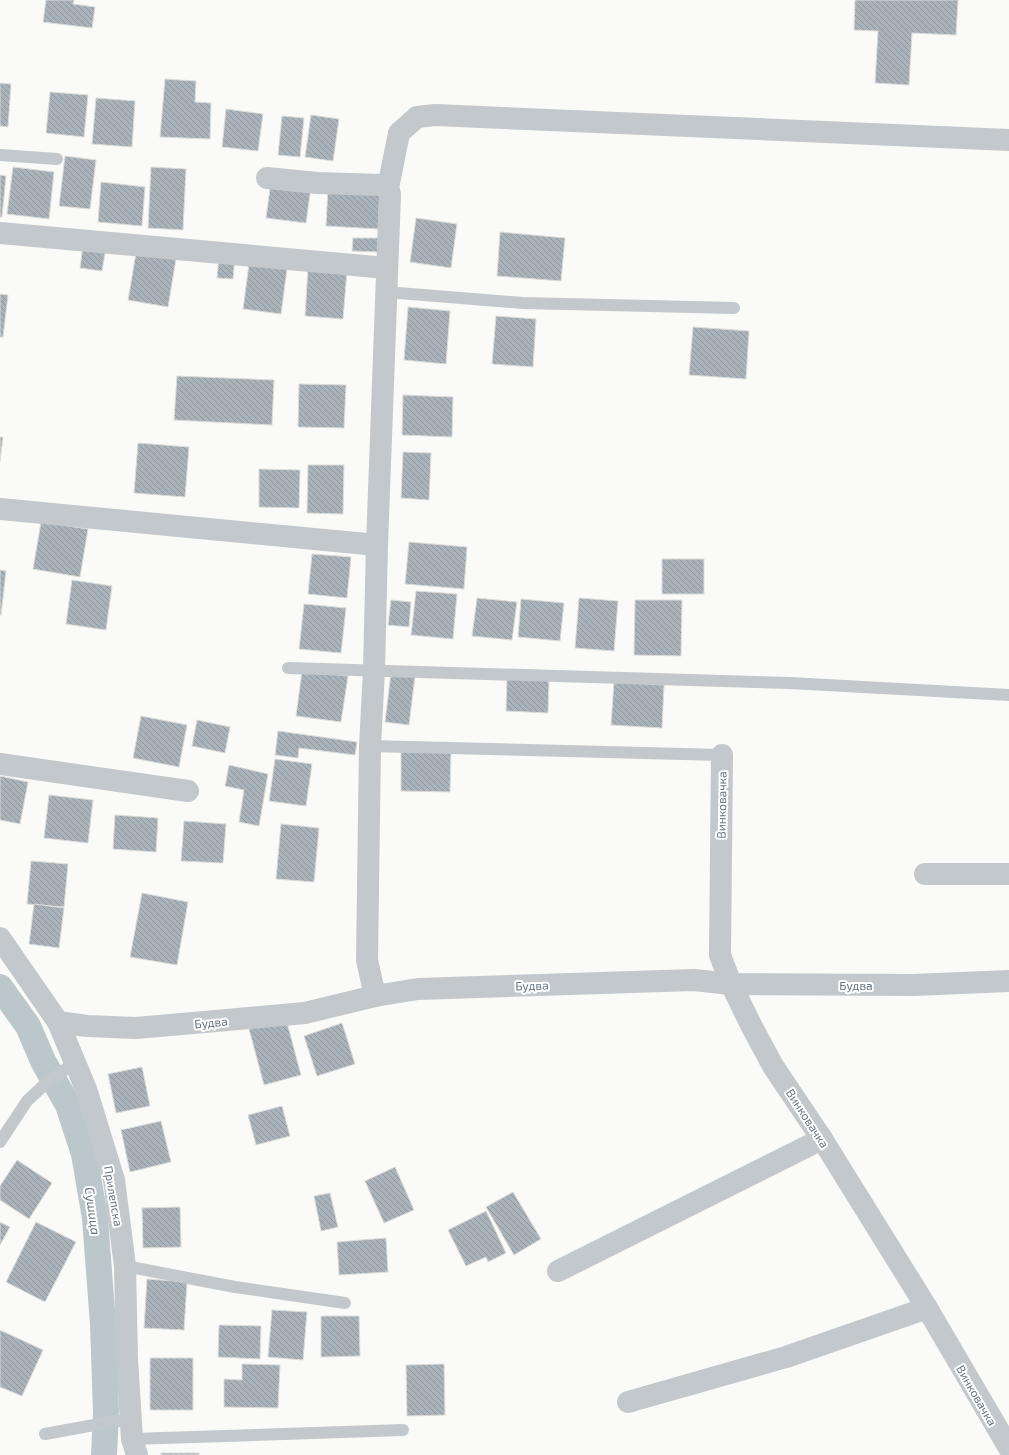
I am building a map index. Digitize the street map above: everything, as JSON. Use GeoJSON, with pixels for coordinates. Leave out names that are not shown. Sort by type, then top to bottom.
{"type":"FeatureCollection","features":[{"type":"Feature","properties":{"kind":"street"},"geometry":{"type":"LineString","coordinates":[[375,996],[367,960],[370,746],[374,670],[377,545],[390,194],[388,188],[398,133],[417,117],[435,115],[1009,140]]}},
{"type":"Feature","properties":{"kind":"street"},"geometry":{"type":"LineString","coordinates":[[266,178],[318,183],[382,185],[388,188]]}},
{"type":"Feature","properties":{"kind":"street"},"geometry":{"type":"LineString","coordinates":[[0,233],[387,268]]}},
{"type":"Feature","properties":{"kind":"street"},"geometry":{"type":"LineString","coordinates":[[0,509],[377,545]]}},
{"type":"Feature","properties":{"kind":"street","name":"Винковачка"},"geometry":{"type":"LineString","coordinates":[[722,755],[720,955],[731,984],[773,1066],[822,1138],[927,1308],[1009,1448]]}},
{"type":"Feature","properties":{"kind":"street"},"geometry":{"type":"LineString","coordinates":[[0,764],[188,791]]}},
{"type":"Feature","properties":{"kind":"street"},"geometry":{"type":"LineString","coordinates":[[925,874],[1009,874]]}},
{"type":"Feature","properties":{"kind":"street","name":"Прилепска"},"geometry":{"type":"LineString","coordinates":[[0,938],[58,1022],[69,1067],[86,1089],[114,1180],[125,1266],[129,1434]]}},
{"type":"Feature","properties":{"kind":"street","name":"Будва"},"geometry":{"type":"LineString","coordinates":[[58,1022],[87,1026],[136,1028],[304,1013],[375,996],[418,989],[679,980],[731,984],[914,985],[1009,981]]}},
{"type":"Feature","properties":{"kind":"street"},"geometry":{"type":"LineString","coordinates":[[558,1271],[822,1138]]}},
{"type":"Feature","properties":{"kind":"street"},"geometry":{"type":"LineString","coordinates":[[628,1402],[786,1356],[927,1308]]}},
{"type":"Feature","properties":{"kind":"lane"},"geometry":{"type":"LineString","coordinates":[[0,155],[57,159]]}},
{"type":"Feature","properties":{"kind":"lane"},"geometry":{"type":"LineString","coordinates":[[386,292],[523,303],[734,308]]}},
{"type":"Feature","properties":{"kind":"lane"},"geometry":{"type":"LineString","coordinates":[[288,668],[790,683],[1009,695]]}},
{"type":"Feature","properties":{"kind":"lane"},"geometry":{"type":"LineString","coordinates":[[370,746],[722,755]]}},
{"type":"Feature","properties":{"kind":"lane"},"geometry":{"type":"LineString","coordinates":[[0,1142],[27,1101],[43,1086],[69,1067]]}},
{"type":"Feature","properties":{"kind":"lane"},"geometry":{"type":"LineString","coordinates":[[125,1266],[235,1287],[345,1303]]}},
{"type":"Feature","properties":{"kind":"lane"},"geometry":{"type":"LineString","coordinates":[[45,1434],[94,1425],[129,1434],[403,1430]]}},
{"type":"Feature","properties":{"kind":"building"},"geometry":{"type":"Polygon","coordinates":[[[46,0],[74,0],[73,4],[95,7],[92,28],[43,22],[46,0]]]}},
{"type":"Feature","properties":{"kind":"building"},"geometry":{"type":"Polygon","coordinates":[[[855,0],[958,0],[956,35],[912,33],[909,85],[875,83],[878,31],[854,30],[855,0]]]}},
{"type":"Feature","properties":{"kind":"building"},"geometry":{"type":"Polygon","coordinates":[[[165,79],[196,81],[195,102],[211,103],[210,139],[160,137],[165,79]]]}},
{"type":"Feature","properties":{"kind":"building"},"geometry":{"type":"Polygon","coordinates":[[[0,83],[11,84],[8,127],[0,126],[0,83]]]}},
{"type":"Feature","properties":{"kind":"building"},"geometry":{"type":"Polygon","coordinates":[[[50,92],[88,95],[84,137],[46,133],[50,92]]]}},
{"type":"Feature","properties":{"kind":"building"},"geometry":{"type":"Polygon","coordinates":[[[96,98],[135,101],[132,147],[92,144],[96,98]]]}},
{"type":"Feature","properties":{"kind":"building"},"geometry":{"type":"Polygon","coordinates":[[[226,109],[263,114],[258,151],[222,147],[226,109]]]}},
{"type":"Feature","properties":{"kind":"building"},"geometry":{"type":"Polygon","coordinates":[[[311,115],[339,119],[333,161],[305,157],[311,115]]]}},
{"type":"Feature","properties":{"kind":"building"},"geometry":{"type":"Polygon","coordinates":[[[282,116],[304,118],[300,157],[278,155],[282,116]]]}},
{"type":"Feature","properties":{"kind":"building"},"geometry":{"type":"Polygon","coordinates":[[[65,156],[96,160],[90,209],[59,206],[65,156]]]}},
{"type":"Feature","properties":{"kind":"building"},"geometry":{"type":"Polygon","coordinates":[[[13,167],[54,172],[49,219],[7,214],[13,167]]]}},
{"type":"Feature","properties":{"kind":"building"},"geometry":{"type":"Polygon","coordinates":[[[151,167],[186,169],[183,230],[148,228],[151,167]]]}},
{"type":"Feature","properties":{"kind":"building"},"geometry":{"type":"Polygon","coordinates":[[[0,175],[6,176],[2,217],[0,217],[0,175]]]}},
{"type":"Feature","properties":{"kind":"building"},"geometry":{"type":"Polygon","coordinates":[[[271,181],[311,187],[306,223],[266,218],[271,181]]]}},
{"type":"Feature","properties":{"kind":"building"},"geometry":{"type":"Polygon","coordinates":[[[101,182],[145,187],[142,226],[98,222],[101,182]]]}},
{"type":"Feature","properties":{"kind":"building"},"geometry":{"type":"Polygon","coordinates":[[[328,187],[380,190],[378,229],[326,226],[328,187]]]}},
{"type":"Feature","properties":{"kind":"building"},"geometry":{"type":"Polygon","coordinates":[[[416,218],[457,224],[451,268],[410,262],[416,218]]]}},
{"type":"Feature","properties":{"kind":"building"},"geometry":{"type":"Polygon","coordinates":[[[500,232],[565,238],[561,281],[497,276],[500,232]]]}},
{"type":"Feature","properties":{"kind":"building"},"geometry":{"type":"Polygon","coordinates":[[[353,238],[378,238],[378,252],[352,251],[353,238]]]}},
{"type":"Feature","properties":{"kind":"building"},"geometry":{"type":"Polygon","coordinates":[[[83,245],[106,248],[102,271],[80,268],[83,245]]]}},
{"type":"Feature","properties":{"kind":"building"},"geometry":{"type":"Polygon","coordinates":[[[137,247],[177,253],[168,307],[128,300],[137,247]]]}},
{"type":"Feature","properties":{"kind":"building"},"geometry":{"type":"Polygon","coordinates":[[[219,256],[235,257],[233,279],[217,278],[219,256]]]}},
{"type":"Feature","properties":{"kind":"building"},"geometry":{"type":"Polygon","coordinates":[[[249,264],[287,269],[281,314],[243,309],[249,264]]]}},
{"type":"Feature","properties":{"kind":"building"},"geometry":{"type":"Polygon","coordinates":[[[308,268],[347,271],[343,319],[305,316],[308,268]]]}},
{"type":"Feature","properties":{"kind":"building"},"geometry":{"type":"Polygon","coordinates":[[[0,294],[8,295],[3,337],[0,337],[0,294]]]}},
{"type":"Feature","properties":{"kind":"building"},"geometry":{"type":"Polygon","coordinates":[[[408,307],[450,311],[446,364],[404,360],[408,307]]]}},
{"type":"Feature","properties":{"kind":"building"},"geometry":{"type":"Polygon","coordinates":[[[496,316],[536,319],[533,367],[492,364],[496,316]]]}},
{"type":"Feature","properties":{"kind":"building"},"geometry":{"type":"Polygon","coordinates":[[[693,327],[749,331],[746,379],[689,375],[693,327]]]}},
{"type":"Feature","properties":{"kind":"building"},"geometry":{"type":"Polygon","coordinates":[[[177,376],[274,380],[272,425],[174,420],[177,376]]]}},
{"type":"Feature","properties":{"kind":"building"},"geometry":{"type":"Polygon","coordinates":[[[299,384],[346,385],[344,428],[298,427],[299,384]]]}},
{"type":"Feature","properties":{"kind":"building"},"geometry":{"type":"Polygon","coordinates":[[[403,395],[453,397],[452,437],[402,435],[403,395]]]}},
{"type":"Feature","properties":{"kind":"building"},"geometry":{"type":"Polygon","coordinates":[[[0,437],[3,437],[0,461],[0,437]]]}},
{"type":"Feature","properties":{"kind":"building"},"geometry":{"type":"Polygon","coordinates":[[[138,443],[189,447],[185,497],[134,493],[138,443]]]}},
{"type":"Feature","properties":{"kind":"building"},"geometry":{"type":"Polygon","coordinates":[[[403,452],[431,453],[429,500],[401,498],[403,452]]]}},
{"type":"Feature","properties":{"kind":"building"},"geometry":{"type":"Polygon","coordinates":[[[308,465],[344,465],[343,514],[307,513],[308,465]]]}},
{"type":"Feature","properties":{"kind":"building"},"geometry":{"type":"Polygon","coordinates":[[[259,469],[300,470],[299,508],[259,507],[259,469]]]}},
{"type":"Feature","properties":{"kind":"building"},"geometry":{"type":"Polygon","coordinates":[[[41,522],[88,529],[80,577],[33,569],[41,522]]]}},
{"type":"Feature","properties":{"kind":"building"},"geometry":{"type":"Polygon","coordinates":[[[409,542],[467,547],[464,589],[405,584],[409,542]]]}},
{"type":"Feature","properties":{"kind":"building"},"geometry":{"type":"Polygon","coordinates":[[[312,554],[351,557],[347,598],[308,594],[312,554]]]}},
{"type":"Feature","properties":{"kind":"building"},"geometry":{"type":"Polygon","coordinates":[[[662,559],[704,559],[704,594],[662,594],[662,559]]]}},
{"type":"Feature","properties":{"kind":"building"},"geometry":{"type":"Polygon","coordinates":[[[0,570],[6,571],[1,615],[0,615],[0,570]]]}},
{"type":"Feature","properties":{"kind":"building"},"geometry":{"type":"Polygon","coordinates":[[[72,580],[112,586],[106,630],[66,624],[72,580]]]}},
{"type":"Feature","properties":{"kind":"building"},"geometry":{"type":"Polygon","coordinates":[[[416,591],[457,594],[453,639],[411,635],[416,591]]]}},
{"type":"Feature","properties":{"kind":"building"},"geometry":{"type":"Polygon","coordinates":[[[477,598],[517,602],[512,640],[472,636],[477,598]]]}},
{"type":"Feature","properties":{"kind":"building"},"geometry":{"type":"Polygon","coordinates":[[[579,598],[618,601],[614,651],[575,648],[579,598]]]}},
{"type":"Feature","properties":{"kind":"building"},"geometry":{"type":"Polygon","coordinates":[[[521,599],[564,603],[560,641],[518,637],[521,599]]]}},
{"type":"Feature","properties":{"kind":"building"},"geometry":{"type":"Polygon","coordinates":[[[391,600],[411,602],[409,627],[388,625],[391,600]]]}},
{"type":"Feature","properties":{"kind":"building"},"geometry":{"type":"Polygon","coordinates":[[[635,600],[682,600],[681,656],[634,655],[635,600]]]}},
{"type":"Feature","properties":{"kind":"building"},"geometry":{"type":"Polygon","coordinates":[[[304,604],[346,608],[341,653],[299,649],[304,604]]]}},
{"type":"Feature","properties":{"kind":"building"},"geometry":{"type":"Polygon","coordinates":[[[302,671],[348,676],[341,722],[296,716],[302,671]]]}},
{"type":"Feature","properties":{"kind":"building"},"geometry":{"type":"Polygon","coordinates":[[[391,673],[415,676],[409,725],[385,722],[391,673]]]}},
{"type":"Feature","properties":{"kind":"building"},"geometry":{"type":"Polygon","coordinates":[[[507,678],[549,680],[548,713],[506,711],[507,678]]]}},
{"type":"Feature","properties":{"kind":"building"},"geometry":{"type":"Polygon","coordinates":[[[614,682],[664,685],[662,728],[611,725],[614,682]]]}},
{"type":"Feature","properties":{"kind":"building"},"geometry":{"type":"Polygon","coordinates":[[[141,716],[187,725],[179,767],[133,758],[141,716]]]}},
{"type":"Feature","properties":{"kind":"building"},"geometry":{"type":"Polygon","coordinates":[[[197,720],[230,727],[225,753],[192,746],[197,720]]]}},
{"type":"Feature","properties":{"kind":"building"},"geometry":{"type":"Polygon","coordinates":[[[278,731],[357,742],[355,755],[299,748],[298,758],[275,755],[278,731]]]}},
{"type":"Feature","properties":{"kind":"building"},"geometry":{"type":"Polygon","coordinates":[[[401,751],[451,752],[450,792],[401,791],[401,751]]]}},
{"type":"Feature","properties":{"kind":"building"},"geometry":{"type":"Polygon","coordinates":[[[275,759],[312,764],[306,806],[269,801],[275,759]]]}},
{"type":"Feature","properties":{"kind":"building"},"geometry":{"type":"Polygon","coordinates":[[[229,765],[268,774],[259,826],[239,822],[244,790],[225,786],[229,765]]]}},
{"type":"Feature","properties":{"kind":"building"},"geometry":{"type":"Polygon","coordinates":[[[0,776],[28,782],[20,824],[0,820],[0,776]]]}},
{"type":"Feature","properties":{"kind":"building"},"geometry":{"type":"Polygon","coordinates":[[[49,795],[93,800],[88,843],[44,838],[49,795]]]}},
{"type":"Feature","properties":{"kind":"building"},"geometry":{"type":"Polygon","coordinates":[[[115,815],[158,818],[156,852],[113,849],[115,815]]]}},
{"type":"Feature","properties":{"kind":"building"},"geometry":{"type":"Polygon","coordinates":[[[184,821],[226,824],[223,863],[181,861],[184,821]]]}},
{"type":"Feature","properties":{"kind":"building"},"geometry":{"type":"Polygon","coordinates":[[[281,824],[319,828],[314,882],[276,879],[281,824]]]}},
{"type":"Feature","properties":{"kind":"building"},"geometry":{"type":"Polygon","coordinates":[[[31,861],[68,864],[64,907],[27,904],[31,861]]]}},
{"type":"Feature","properties":{"kind":"building"},"geometry":{"type":"Polygon","coordinates":[[[142,893],[188,902],[177,965],[130,957],[142,893]]]}},
{"type":"Feature","properties":{"kind":"building"},"geometry":{"type":"Polygon","coordinates":[[[34,904],[64,908],[59,948],[29,944],[34,904]]]}},
{"type":"Feature","properties":{"kind":"building"},"geometry":{"type":"Polygon","coordinates":[[[286,1019],[301,1075],[264,1085],[249,1029],[286,1019]]]}},
{"type":"Feature","properties":{"kind":"building"},"geometry":{"type":"Polygon","coordinates":[[[342,1023],[355,1064],[317,1076],[304,1036],[342,1023]]]}},
{"type":"Feature","properties":{"kind":"building"},"geometry":{"type":"Polygon","coordinates":[[[142,1067],[150,1106],[116,1113],[108,1074],[142,1067]]]}},
{"type":"Feature","properties":{"kind":"building"},"geometry":{"type":"Polygon","coordinates":[[[282,1106],[290,1136],[256,1145],[248,1115],[282,1106]]]}},
{"type":"Feature","properties":{"kind":"building"},"geometry":{"type":"Polygon","coordinates":[[[161,1121],[171,1162],[130,1172],[121,1130],[161,1121]]]}},
{"type":"Feature","properties":{"kind":"building"},"geometry":{"type":"Polygon","coordinates":[[[17,1160],[52,1183],[29,1219],[0,1200],[0,1186],[17,1160]]]}},
{"type":"Feature","properties":{"kind":"building"},"geometry":{"type":"Polygon","coordinates":[[[395,1167],[414,1210],[384,1223],[365,1181],[395,1167]]]}},
{"type":"Feature","properties":{"kind":"building"},"geometry":{"type":"Polygon","coordinates":[[[513,1192],[541,1239],[514,1255],[486,1207],[513,1192]]]}},
{"type":"Feature","properties":{"kind":"building"},"geometry":{"type":"Polygon","coordinates":[[[330,1193],[338,1227],[321,1231],[314,1196],[330,1193]]]}},
{"type":"Feature","properties":{"kind":"building"},"geometry":{"type":"Polygon","coordinates":[[[180,1207],[181,1247],[143,1248],[142,1208],[180,1207]]]}},
{"type":"Feature","properties":{"kind":"building"},"geometry":{"type":"Polygon","coordinates":[[[486,1211],[506,1253],[488,1262],[486,1257],[466,1266],[448,1230],[486,1211]]]}},
{"type":"Feature","properties":{"kind":"building"},"geometry":{"type":"Polygon","coordinates":[[[0,1222],[10,1227],[0,1245],[0,1222]]]}},
{"type":"Feature","properties":{"kind":"building"},"geometry":{"type":"Polygon","coordinates":[[[36,1222],[76,1242],[45,1302],[6,1282],[36,1222]]]}},
{"type":"Feature","properties":{"kind":"building"},"geometry":{"type":"Polygon","coordinates":[[[386,1238],[388,1272],[339,1275],[337,1242],[386,1238]]]}},
{"type":"Feature","properties":{"kind":"building"},"geometry":{"type":"Polygon","coordinates":[[[147,1279],[187,1282],[184,1330],[144,1328],[147,1279]]]}},
{"type":"Feature","properties":{"kind":"building"},"geometry":{"type":"Polygon","coordinates":[[[272,1310],[307,1312],[303,1360],[268,1357],[272,1310]]]}},
{"type":"Feature","properties":{"kind":"building"},"geometry":{"type":"Polygon","coordinates":[[[321,1316],[359,1316],[360,1356],[321,1357],[321,1316]]]}},
{"type":"Feature","properties":{"kind":"building"},"geometry":{"type":"Polygon","coordinates":[[[219,1325],[261,1326],[260,1359],[218,1357],[219,1325]]]}},
{"type":"Feature","properties":{"kind":"building"},"geometry":{"type":"Polygon","coordinates":[[[0,1330],[43,1350],[22,1396],[0,1387],[0,1330]]]}},
{"type":"Feature","properties":{"kind":"building"},"geometry":{"type":"Polygon","coordinates":[[[150,1358],[193,1358],[193,1410],[150,1410],[150,1358]]]}},
{"type":"Feature","properties":{"kind":"building"},"geometry":{"type":"Polygon","coordinates":[[[242,1364],[280,1365],[278,1408],[224,1407],[224,1379],[242,1380],[242,1364]]]}},
{"type":"Feature","properties":{"kind":"building"},"geometry":{"type":"Polygon","coordinates":[[[444,1364],[445,1415],[407,1416],[406,1365],[444,1364]]]}},
{"type":"Feature","properties":{"kind":"building"},"geometry":{"type":"Polygon","coordinates":[[[161,1453],[199,1453],[199,1455],[161,1455],[161,1453]]]}},
{"type":"Feature","properties":{"kind":"waterway","name":"Сушица"},"geometry":{"type":"LineString","coordinates":[[0,987],[28,1026],[43,1061],[68,1105],[84,1154],[95,1218],[103,1324],[106,1412],[104,1455]]}}]}
